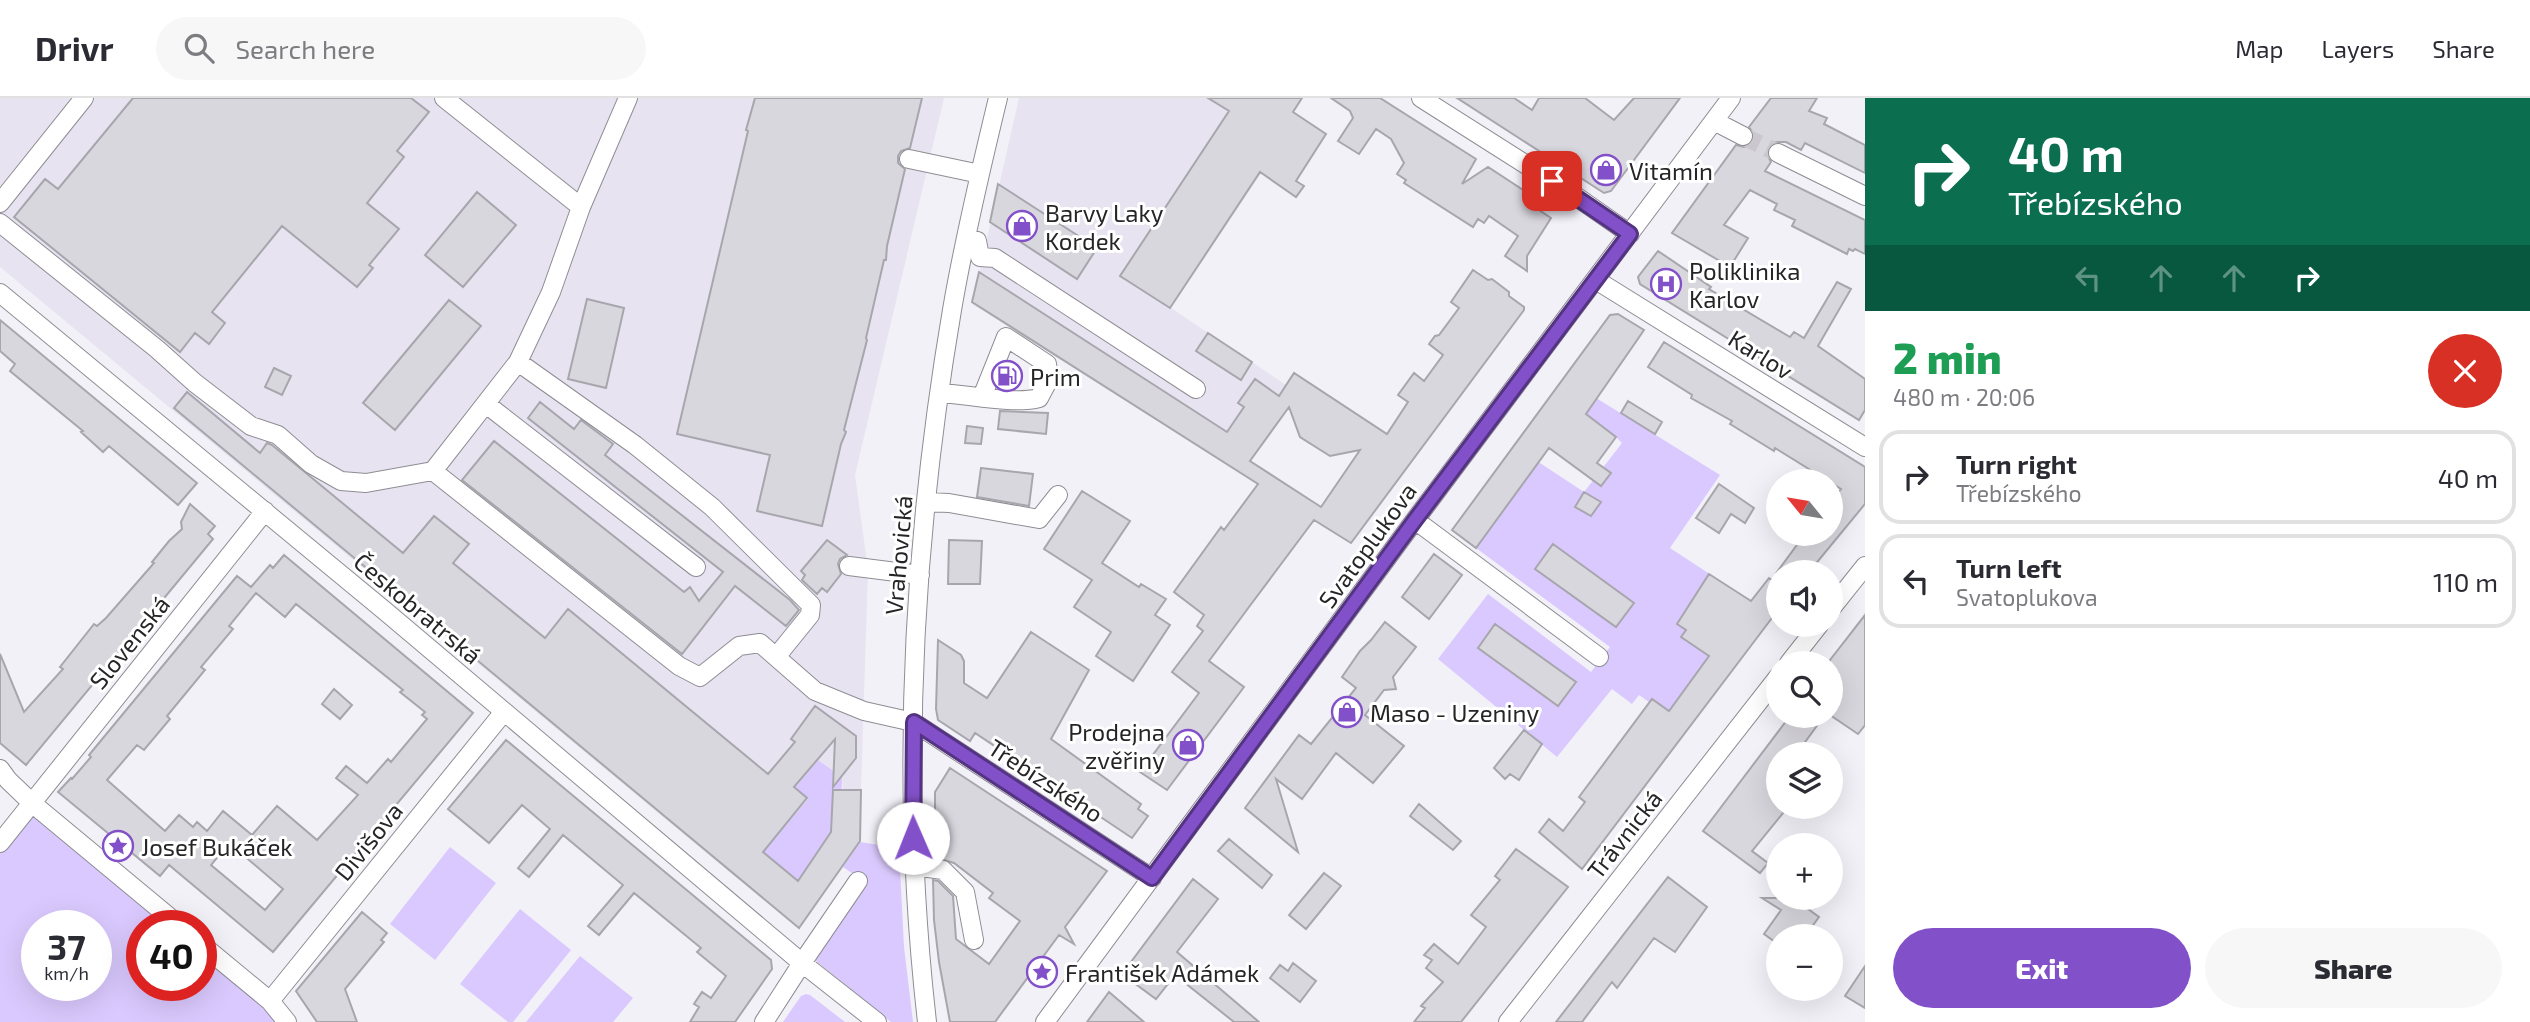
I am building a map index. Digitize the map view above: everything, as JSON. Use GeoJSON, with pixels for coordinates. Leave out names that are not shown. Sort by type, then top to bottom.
{"type":"FeatureCollection","features":[{"type":"Feature","properties":{"kind":"street"},"geometry":{"type":"LineString","coordinates":[[0,203],[85,98]]}},
{"type":"Feature","properties":{"kind":"street"},"geometry":{"type":"LineString","coordinates":[[444,98],[581,207]]}},
{"type":"Feature","properties":{"kind":"street"},"geometry":{"type":"LineString","coordinates":[[0,223],[157,349],[195,383],[251,426],[278,435],[311,464],[341,481],[366,483],[433,471],[518,362],[551,292],[581,207],[628,98]]}},
{"type":"Feature","properties":{"kind":"street","name":"Vrahovická"},"geometry":{"type":"LineString","coordinates":[[927,1022],[914,866],[914,722],[920,575],[939,393],[966,238],[998,98]]}},
{"type":"Feature","properties":{"kind":"street"},"geometry":{"type":"LineString","coordinates":[[1421,98],[1574,195],[1630,234]]}},
{"type":"Feature","properties":{"kind":"street","name":"Svatoplukova"},"geometry":{"type":"LineString","coordinates":[[1045,1022],[1415,520],[1731,98]]}},
{"type":"Feature","properties":{"kind":"street"},"geometry":{"type":"LineString","coordinates":[[1714,121],[1743,136]]}},
{"type":"Feature","properties":{"kind":"street"},"geometry":{"type":"LineString","coordinates":[[1778,153],[1865,195]]}},
{"type":"Feature","properties":{"kind":"street"},"geometry":{"type":"LineString","coordinates":[[909,159],[980,174]]}},
{"type":"Feature","properties":{"kind":"street"},"geometry":{"type":"LineString","coordinates":[[966,238],[977,241],[980,257],[995,258],[1196,389]]}},
{"type":"Feature","properties":{"kind":"street","name":"Karlov"},"geometry":{"type":"LineString","coordinates":[[1596,280],[1865,447]]}},
{"type":"Feature","properties":{"kind":"street","name":"Českobratrská"},"geometry":{"type":"LineString","coordinates":[[0,293],[265,511],[802,963],[877,1022]]}},
{"type":"Feature","properties":{"kind":"street"},"geometry":{"type":"LineString","coordinates":[[518,362],[635,445],[712,507],[811,605],[810,615],[776,657]]}},
{"type":"Feature","properties":{"kind":"street"},"geometry":{"type":"LineString","coordinates":[[939,393],[982,397]]}},
{"type":"Feature","properties":{"kind":"street"},"geometry":{"type":"LineString","coordinates":[[486,404],[696,567]]}},
{"type":"Feature","properties":{"kind":"street"},"geometry":{"type":"LineString","coordinates":[[433,471],[678,666],[700,677],[739,646],[760,643],[815,691],[864,711],[914,722]]}},
{"type":"Feature","properties":{"kind":"street"},"geometry":{"type":"LineString","coordinates":[[927,502],[949,503],[1039,519],[1058,495]]}},
{"type":"Feature","properties":{"kind":"street","name":"Slovenská"},"geometry":{"type":"LineString","coordinates":[[0,843],[265,511]]}},
{"type":"Feature","properties":{"kind":"street"},"geometry":{"type":"LineString","coordinates":[[1415,520],[1599,657]]}},
{"type":"Feature","properties":{"kind":"street"},"geometry":{"type":"LineString","coordinates":[[849,566],[920,575]]}},
{"type":"Feature","properties":{"kind":"street"},"geometry":{"type":"LineString","coordinates":[[1843,594],[1865,566]]}},
{"type":"Feature","properties":{"kind":"street"},"geometry":{"type":"LineString","coordinates":[[1798,651],[1810,637]]}},
{"type":"Feature","properties":{"kind":"street","name":"Trávnická"},"geometry":{"type":"LineString","coordinates":[[1508,1022],[1766,692]]}},
{"type":"Feature","properties":{"kind":"street","name":"Divišova"},"geometry":{"type":"LineString","coordinates":[[270,1000],[503,713]]}},
{"type":"Feature","properties":{"kind":"street","name":"Třebízského"},"geometry":{"type":"LineString","coordinates":[[914,722],[1152,878]]}},
{"type":"Feature","properties":{"kind":"street"},"geometry":{"type":"LineString","coordinates":[[0,769],[33,804],[161,910]]}},
{"type":"Feature","properties":{"kind":"street"},"geometry":{"type":"LineString","coordinates":[[914,866],[943,870],[965,891],[974,940]]}},
{"type":"Feature","properties":{"kind":"street"},"geometry":{"type":"LineString","coordinates":[[764,1022],[858,881]]}},
{"type":"Feature","properties":{"kind":"street"},"geometry":{"type":"LineString","coordinates":[[217,957],[270,1000],[287,1022]]}},
{"type":"Feature","properties":{"kind":"shaded area"},"geometry":{"type":"Polygon","coordinates":[[[0,98],[944,98],[855,475],[868,569],[861,791],[843,792],[842,777],[818,760],[795,788],[808,799],[739,880],[0,267],[0,98]]]}},
{"type":"Feature","properties":{"kind":"shaded area"},"geometry":{"type":"Polygon","coordinates":[[[1019,98],[1269,98],[1266,166],[1171,308],[1298,393],[1242,473],[972,304],[1019,98]]]}},
{"type":"Feature","properties":{"kind":"shaded area"},"geometry":{"type":"Polygon","coordinates":[[[1564,378],[1720,475],[1670,548],[1748,599],[1701,587],[1677,624],[1686,630],[1681,637],[1711,658],[1666,714],[1639,695],[1632,704],[1612,689],[1557,757],[1438,659],[1488,594],[1591,672],[1610,647],[1476,548],[1534,468],[1510,450],[1514,446],[1584,492],[1622,443],[1554,392],[1564,378]]]}},
{"type":"Feature","properties":{"kind":"shaded area"},"geometry":{"type":"Polygon","coordinates":[[[818,760],[842,777],[841,792],[830,834],[803,886],[763,852],[808,799],[795,788],[818,760]]]}},
{"type":"Feature","properties":{"kind":"shaded area"},"geometry":{"type":"Polygon","coordinates":[[[32,811],[151,910],[126,910],[126,1001],[217,1001],[217,965],[270,1010],[279,1022],[0,1022],[0,849],[32,811]]]}},
{"type":"Feature","properties":{"kind":"shaded area"},"geometry":{"type":"Polygon","coordinates":[[[860,842],[899,848],[904,947],[913,1022],[891,1022],[810,956],[862,880],[843,867],[860,842]]]}},
{"type":"Feature","properties":{"kind":"shaded area"},"geometry":{"type":"Polygon","coordinates":[[[450,847],[496,883],[435,960],[390,924],[450,847]]]}},
{"type":"Feature","properties":{"kind":"shaded area"},"geometry":{"type":"Polygon","coordinates":[[[520,909],[571,950],[513,1022],[508,1022],[460,984],[520,909]]]}},
{"type":"Feature","properties":{"kind":"shaded area"},"geometry":{"type":"Polygon","coordinates":[[[580,956],[633,998],[613,1022],[526,1022],[580,956]]]}},
{"type":"Feature","properties":{"kind":"shaded area"},"geometry":{"type":"Polygon","coordinates":[[[806,994],[845,1022],[783,1022],[801,996],[806,994]]]}},
{"type":"Feature","properties":{"kind":"building"},"geometry":{"type":"Polygon","coordinates":[[[133,98],[411,98],[429,112],[397,151],[404,157],[367,203],[399,229],[369,265],[373,268],[357,287],[282,226],[212,312],[225,323],[209,344],[195,333],[180,352],[14,217],[45,179],[58,189],[133,98]]]}},
{"type":"Feature","properties":{"kind":"building"},"geometry":{"type":"Polygon","coordinates":[[[755,98],[922,98],[910,148],[901,151],[898,156],[898,163],[905,169],[886,260],[822,526],[757,511],[770,455],[677,434],[755,98]]]}},
{"type":"Feature","properties":{"kind":"building"},"geometry":{"type":"Polygon","coordinates":[[[1208,98],[1302,98],[1293,112],[1326,134],[1296,181],[1304,186],[1296,197],[1260,172],[1170,308],[1120,276],[1229,111],[1208,98]]]}},
{"type":"Feature","properties":{"kind":"building"},"geometry":{"type":"Polygon","coordinates":[[[1331,98],[1380,98],[1476,159],[1462,184],[1488,167],[1540,201],[1536,208],[1551,218],[1527,256],[1527,271],[1505,256],[1518,236],[1489,216],[1484,223],[1478,219],[1473,227],[1404,183],[1406,180],[1397,174],[1404,163],[1391,139],[1376,129],[1359,154],[1338,141],[1353,118],[1350,111],[1331,98]]]}},
{"type":"Feature","properties":{"kind":"building"},"geometry":{"type":"Polygon","coordinates":[[[1457,98],[1514,98],[1532,110],[1539,98],[1585,98],[1614,120],[1634,98],[1680,98],[1611,191],[1604,193],[1457,98]]]}},
{"type":"Feature","properties":{"kind":"building"},"geometry":{"type":"Polygon","coordinates":[[[1771,98],[1817,98],[1809,111],[1827,118],[1824,124],[1865,145],[1865,173],[1805,143],[1801,150],[1786,142],[1772,143],[1767,154],[1771,162],[1765,171],[1865,220],[1865,254],[1849,249],[1847,254],[1792,226],[1795,220],[1774,210],[1777,204],[1750,190],[1724,225],[1748,238],[1730,267],[1672,233],[1736,145],[1744,147],[1753,142],[1754,135],[1749,127],[1771,98]]]}},
{"type":"Feature","properties":{"kind":"building"},"geometry":{"type":"Polygon","coordinates":[[[998,184],[1097,248],[1077,279],[990,222],[998,184]]]}},
{"type":"Feature","properties":{"kind":"building"},"geometry":{"type":"Polygon","coordinates":[[[477,192],[516,225],[463,287],[425,255],[477,192]]]}},
{"type":"Feature","properties":{"kind":"building"},"geometry":{"type":"Polygon","coordinates":[[[1658,251],[1711,287],[1709,289],[1790,337],[1794,332],[1804,338],[1837,282],[1851,289],[1818,346],[1865,379],[1865,410],[1859,420],[1640,284],[1638,277],[1658,251]]]}},
{"type":"Feature","properties":{"kind":"building"},"geometry":{"type":"Polygon","coordinates":[[[1473,270],[1488,280],[1492,279],[1509,292],[1509,296],[1524,307],[1524,310],[1351,543],[1314,520],[1249,607],[1209,661],[1244,687],[1167,790],[1140,772],[1199,693],[1172,672],[1203,631],[1197,626],[1204,615],[1174,592],[1221,527],[1224,530],[1258,484],[972,302],[979,272],[1227,432],[1244,407],[1238,403],[1255,379],[1279,396],[1294,373],[1387,434],[1408,402],[1398,395],[1414,373],[1424,381],[1443,355],[1429,344],[1459,308],[1451,302],[1473,270]],[[1289,407],[1250,461],[1321,507],[1360,450],[1330,456],[1300,437],[1289,407]]]}},
{"type":"Feature","properties":{"kind":"building"},"geometry":{"type":"Polygon","coordinates":[[[587,299],[624,308],[606,388],[568,379],[587,299]]]}},
{"type":"Feature","properties":{"kind":"building"},"geometry":{"type":"Polygon","coordinates":[[[449,300],[481,326],[395,430],[363,403],[449,300]]]}},
{"type":"Feature","properties":{"kind":"building"},"geometry":{"type":"Polygon","coordinates":[[[1618,314],[1644,330],[1586,414],[1616,437],[1597,463],[1611,473],[1601,486],[1549,448],[1476,548],[1452,530],[1610,315],[1618,314]]]}},
{"type":"Feature","properties":{"kind":"building"},"geometry":{"type":"Polygon","coordinates":[[[0,320],[197,483],[178,505],[109,446],[103,452],[81,432],[83,431],[10,371],[15,364],[0,351],[0,320]]]}},
{"type":"Feature","properties":{"kind":"building"},"geometry":{"type":"Polygon","coordinates":[[[1208,333],[1252,362],[1241,380],[1196,351],[1208,333]]]}},
{"type":"Feature","properties":{"kind":"building"},"geometry":{"type":"Polygon","coordinates":[[[1664,342],[1865,467],[1865,504],[1843,531],[1843,469],[1809,469],[1775,448],[1774,451],[1648,367],[1664,342]]]}},
{"type":"Feature","properties":{"kind":"building"},"geometry":{"type":"Polygon","coordinates":[[[274,368],[291,376],[282,395],[265,387],[274,368]]]}},
{"type":"Feature","properties":{"kind":"building"},"geometry":{"type":"Polygon","coordinates":[[[187,392],[260,453],[267,443],[272,445],[403,553],[434,516],[469,544],[453,563],[545,638],[568,609],[768,774],[795,742],[791,739],[815,706],[856,736],[856,758],[833,787],[835,739],[794,787],[807,798],[763,852],[798,881],[831,832],[833,790],[861,790],[860,841],[799,928],[174,408],[187,392]]]}},
{"type":"Feature","properties":{"kind":"building"},"geometry":{"type":"Polygon","coordinates":[[[1628,401],[1662,422],[1655,434],[1621,413],[1628,401]]]}},
{"type":"Feature","properties":{"kind":"building"},"geometry":{"type":"Polygon","coordinates":[[[540,402],[574,429],[581,420],[613,444],[605,455],[790,600],[799,610],[786,626],[735,586],[682,654],[462,480],[494,441],[684,592],[690,587],[699,601],[723,572],[528,418],[540,402]]]}},
{"type":"Feature","properties":{"kind":"building"},"geometry":{"type":"Polygon","coordinates":[[[1000,411],[1048,413],[1046,434],[998,429],[1000,411]]]}},
{"type":"Feature","properties":{"kind":"building"},"geometry":{"type":"Polygon","coordinates":[[[967,426],[983,428],[981,444],[965,443],[967,426]]]}},
{"type":"Feature","properties":{"kind":"building"},"geometry":{"type":"Polygon","coordinates":[[[981,468],[1033,474],[1029,506],[977,497],[981,468]]]}},
{"type":"Feature","properties":{"kind":"building"},"geometry":{"type":"Polygon","coordinates":[[[1719,484],[1754,508],[1745,523],[1731,514],[1719,533],[1696,518],[1719,484]]]}},
{"type":"Feature","properties":{"kind":"building"},"geometry":{"type":"Polygon","coordinates":[[[1082,491],[1130,521],[1102,563],[1139,587],[1141,584],[1166,599],[1155,615],[1170,625],[1133,681],[1096,656],[1111,632],[1074,607],[1092,580],[1044,549],[1082,491]]]}},
{"type":"Feature","properties":{"kind":"building"},"geometry":{"type":"Polygon","coordinates":[[[1584,492],[1601,502],[1591,516],[1575,507],[1584,492]]]}},
{"type":"Feature","properties":{"kind":"building"},"geometry":{"type":"Polygon","coordinates":[[[190,504],[215,526],[208,534],[213,539],[26,765],[0,743],[0,654],[24,712],[63,669],[60,667],[94,624],[97,626],[106,618],[182,529],[181,522],[190,504]]]}},
{"type":"Feature","properties":{"kind":"building"},"geometry":{"type":"Polygon","coordinates":[[[827,540],[847,555],[840,559],[838,564],[841,574],[827,592],[822,588],[817,594],[802,580],[805,575],[801,571],[827,540]]]}},
{"type":"Feature","properties":{"kind":"building"},"geometry":{"type":"Polygon","coordinates":[[[949,540],[982,541],[980,584],[948,584],[949,540]]]}},
{"type":"Feature","properties":{"kind":"building"},"geometry":{"type":"Polygon","coordinates":[[[1553,544],[1634,603],[1616,627],[1535,569],[1553,544]]]}},
{"type":"Feature","properties":{"kind":"building"},"geometry":{"type":"Polygon","coordinates":[[[1796,546],[1830,546],[1819,560],[1786,560],[1796,546]]]}},
{"type":"Feature","properties":{"kind":"building"},"geometry":{"type":"Polygon","coordinates":[[[1434,554],[1462,575],[1429,619],[1402,597],[1434,554]]]}},
{"type":"Feature","properties":{"kind":"building"},"geometry":{"type":"Polygon","coordinates":[[[284,555],[473,713],[273,952],[169,865],[160,876],[58,792],[91,757],[89,755],[237,576],[251,587],[270,565],[273,568],[284,555]],[[256,593],[229,626],[233,629],[201,667],[205,670],[167,716],[170,719],[144,750],[137,745],[107,780],[165,831],[179,815],[193,827],[197,822],[207,831],[223,811],[252,835],[277,806],[317,840],[358,795],[336,778],[346,766],[367,783],[388,759],[391,762],[427,719],[422,715],[425,712],[400,692],[403,690],[296,604],[285,617],[256,593]],[[229,843],[211,865],[265,910],[283,889],[229,843]]]}},
{"type":"Feature","properties":{"kind":"building"},"geometry":{"type":"Polygon","coordinates":[[[1709,574],[1751,601],[1766,582],[1766,626],[1582,869],[1539,832],[1549,819],[1563,831],[1585,802],[1579,797],[1652,699],[1669,711],[1709,656],[1681,637],[1686,630],[1677,624],[1709,574]]]}},
{"type":"Feature","properties":{"kind":"building"},"geometry":{"type":"Polygon","coordinates":[[[1865,615],[1865,725],[1858,734],[1843,724],[1843,651],[1837,651],[1865,615]]]}},
{"type":"Feature","properties":{"kind":"building"},"geometry":{"type":"Polygon","coordinates":[[[1385,622],[1416,647],[1393,677],[1396,689],[1384,690],[1365,715],[1404,746],[1373,783],[1336,753],[1302,799],[1276,779],[1298,852],[1245,808],[1299,735],[1311,744],[1356,688],[1342,677],[1385,622]]]}},
{"type":"Feature","properties":{"kind":"building"},"geometry":{"type":"Polygon","coordinates":[[[1495,624],[1576,682],[1558,706],[1478,648],[1495,624]]]}},
{"type":"Feature","properties":{"kind":"building"},"geometry":{"type":"Polygon","coordinates":[[[1031,632],[1089,670],[1051,739],[1141,804],[1138,809],[1148,816],[1132,838],[975,733],[970,741],[938,720],[938,640],[961,655],[964,661],[964,683],[987,698],[1031,632]]]}},
{"type":"Feature","properties":{"kind":"building"},"geometry":{"type":"Polygon","coordinates":[[[334,689],[352,705],[340,719],[322,704],[334,689]]]}},
{"type":"Feature","properties":{"kind":"building"},"geometry":{"type":"Polygon","coordinates":[[[1781,728],[1815,728],[1805,742],[1770,742],[1781,728]]]}},
{"type":"Feature","properties":{"kind":"building"},"geometry":{"type":"Polygon","coordinates":[[[1524,730],[1542,744],[1519,780],[1510,774],[1505,779],[1494,768],[1524,730]]]}},
{"type":"Feature","properties":{"kind":"building"},"geometry":{"type":"Polygon","coordinates":[[[506,740],[771,960],[772,969],[735,1022],[690,1022],[699,1007],[694,1004],[702,992],[711,998],[726,976],[697,952],[701,948],[634,893],[599,935],[588,926],[623,885],[563,835],[529,877],[518,868],[550,829],[522,805],[489,843],[448,809],[506,740]]]}},
{"type":"Feature","properties":{"kind":"building"},"geometry":{"type":"Polygon","coordinates":[[[1766,748],[1766,819],[1778,819],[1752,851],[1766,862],[1766,866],[1760,873],[1703,831],[1766,748]]]}},
{"type":"Feature","properties":{"kind":"building"},"geometry":{"type":"Polygon","coordinates":[[[950,768],[1107,871],[1065,927],[1074,944],[1059,935],[995,1022],[950,1022],[939,962],[933,880],[938,881],[953,896],[956,939],[989,964],[1020,921],[989,898],[993,893],[954,863],[933,857],[933,846],[943,834],[935,828],[935,792],[950,768]]]}},
{"type":"Feature","properties":{"kind":"building"},"geometry":{"type":"Polygon","coordinates":[[[1419,804],[1461,841],[1453,850],[1410,816],[1419,804]]]}},
{"type":"Feature","properties":{"kind":"building"},"geometry":{"type":"Polygon","coordinates":[[[1229,839],[1272,875],[1262,888],[1218,851],[1229,839]]]}},
{"type":"Feature","properties":{"kind":"building"},"geometry":{"type":"Polygon","coordinates":[[[1516,849],[1568,887],[1461,1022],[1414,1022],[1425,1008],[1421,1006],[1443,982],[1426,968],[1432,960],[1424,955],[1434,944],[1458,964],[1486,927],[1471,915],[1500,880],[1495,876],[1516,849]]]}},
{"type":"Feature","properties":{"kind":"building"},"geometry":{"type":"Polygon","coordinates":[[[1324,873],[1341,886],[1306,929],[1289,915],[1324,873]]]}},
{"type":"Feature","properties":{"kind":"building"},"geometry":{"type":"Polygon","coordinates":[[[1668,877],[1707,907],[1675,952],[1654,938],[1617,988],[1612,982],[1582,1022],[1556,1022],[1668,877]]]}},
{"type":"Feature","properties":{"kind":"building"},"geometry":{"type":"Polygon","coordinates":[[[1193,879],[1218,899],[1177,952],[1259,1022],[1234,1022],[1175,975],[1156,999],[1122,974],[1193,879]]]}},
{"type":"Feature","properties":{"kind":"building"},"geometry":{"type":"Polygon","coordinates":[[[1781,910],[1809,910],[1819,917],[1814,924],[1771,924],[1781,910]]]}},
{"type":"Feature","properties":{"kind":"building"},"geometry":{"type":"Polygon","coordinates":[[[362,912],[387,933],[381,940],[384,942],[345,989],[357,1022],[317,1022],[296,991],[362,912]]]}},
{"type":"Feature","properties":{"kind":"building"},"geometry":{"type":"Polygon","coordinates":[[[1293,963],[1316,981],[1300,1002],[1270,978],[1280,965],[1288,971],[1293,963]]]}},
{"type":"Feature","properties":{"kind":"building"},"geometry":{"type":"Polygon","coordinates":[[[1865,966],[1865,1008],[1845,996],[1865,966]]]}},
{"type":"Feature","properties":{"kind":"building"},"geometry":{"type":"Polygon","coordinates":[[[1109,992],[1144,1022],[1087,1022],[1109,992]]]}},
{"type":"Feature","properties":{"kind":"tunnel"},"geometry":{"type":"LineString","coordinates":[[1743,136],[1778,153]]}},
{"type":"Feature","properties":{"kind":"place","name":"Vitamín"},"geometry":{"type":"Point","coordinates":[1606,170]}},
{"type":"Feature","properties":{"kind":"place","name":"Barvy Laky Kordek"},"geometry":{"type":"Point","coordinates":[1022,226]}},
{"type":"Feature","properties":{"kind":"place","name":"Poliklinika Karlov"},"geometry":{"type":"Point","coordinates":[1666,284]}},
{"type":"Feature","properties":{"kind":"place","name":"Prim"},"geometry":{"type":"Point","coordinates":[1007,376]}},
{"type":"Feature","properties":{"kind":"place","name":"Maso - Uzeniny"},"geometry":{"type":"Point","coordinates":[1347,712]}},
{"type":"Feature","properties":{"kind":"place","name":"Prodejna zvěřiny"},"geometry":{"type":"Point","coordinates":[1188,745]}},
{"type":"Feature","properties":{"kind":"place","name":"Josef Bukáček"},"geometry":{"type":"Point","coordinates":[118,846]}},
{"type":"Feature","properties":{"kind":"place","name":"František Adámek"},"geometry":{"type":"Point","coordinates":[1042,972]}},
{"type":"Feature","properties":{"kind":"route"},"geometry":{"type":"LineString","coordinates":[[913,838],[914,722],[1152,878],[1415,520],[1630,234],[1552,181]]}}]}
